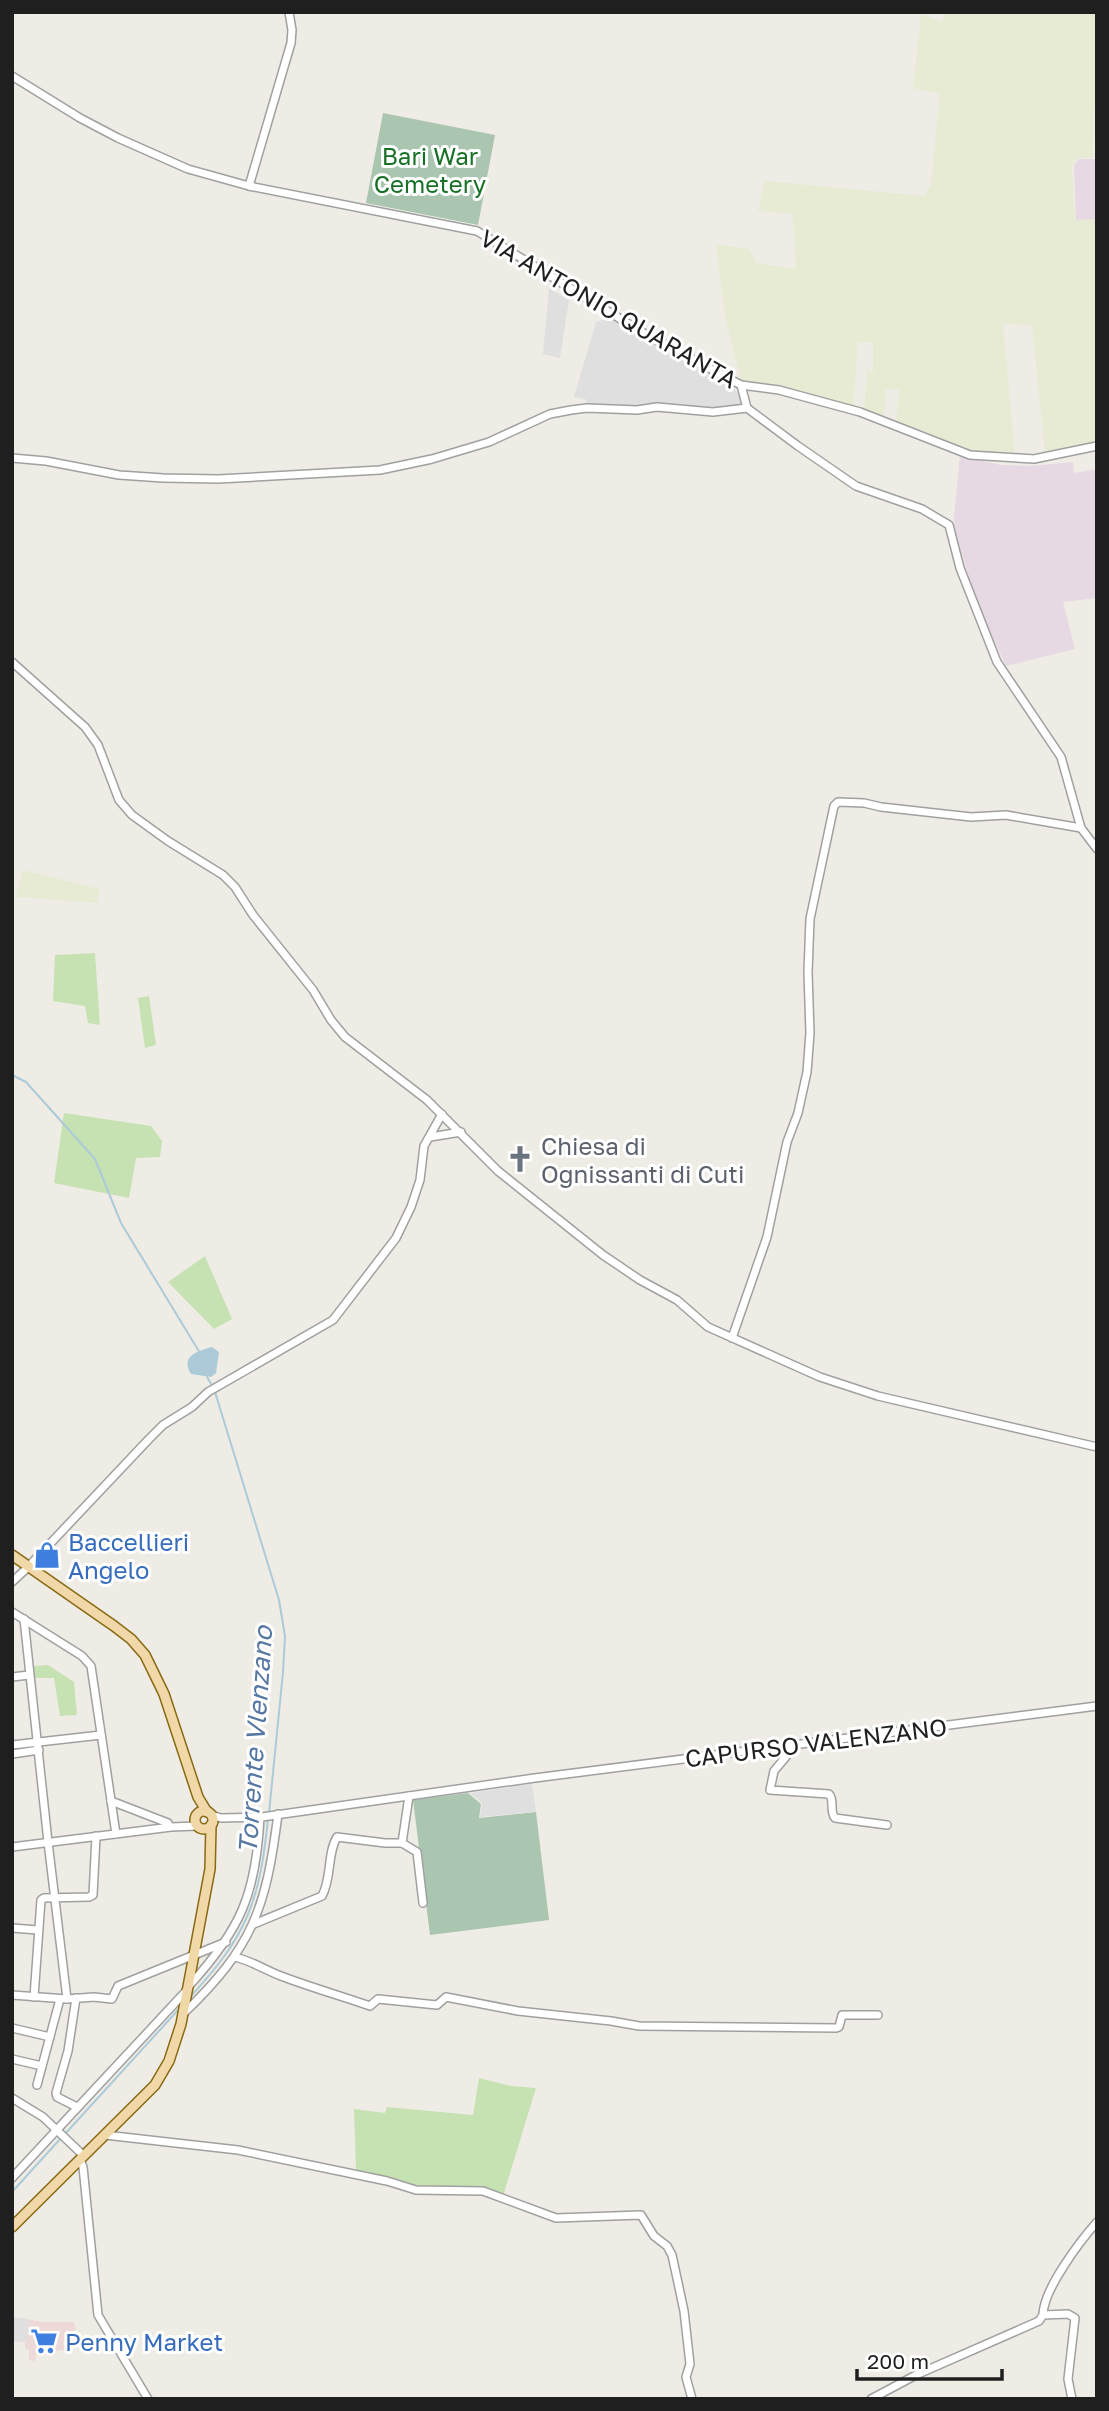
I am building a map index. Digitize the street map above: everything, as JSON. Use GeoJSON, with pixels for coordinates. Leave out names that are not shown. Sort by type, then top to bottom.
{"type":"FeatureCollection","features":[{"type":"Feature","properties":{"kind":"main road"},"geometry":{"type":"LineString","coordinates":[[12,1555],[27,1568]]}},
{"type":"Feature","properties":{"kind":"main road"},"geometry":{"type":"LineString","coordinates":[[12,1561],[75,1599],[131,1639],[145,1655],[164,1694],[211,1842],[210,1869],[188,1989],[177,2040],[169,2061],[155,2085],[12,2227]]}},
{"type":"Feature","properties":{"kind":"street"},"geometry":{"type":"LineString","coordinates":[[249,186],[291,43],[289,12]]}},
{"type":"Feature","properties":{"kind":"street","name":"VIA ANTONIO QUARANTA"},"geometry":{"type":"LineString","coordinates":[[12,76],[80,118],[159,158],[188,169],[249,186],[477,231],[640,331],[741,385],[779,390],[860,412],[970,455],[1034,459],[1097,446]]}},
{"type":"Feature","properties":{"kind":"street"},"geometry":{"type":"LineString","coordinates":[[741,385],[747,408],[856,486],[922,509],[949,525],[960,568],[997,662],[1061,757],[1082,828],[1097,849]]}},
{"type":"Feature","properties":{"kind":"street"},"geometry":{"type":"LineString","coordinates":[[12,458],[46,461],[118,475],[163,478],[218,479],[380,470],[432,459],[478,445],[551,414],[571,410],[638,410],[657,407],[713,412],[747,408]]}},
{"type":"Feature","properties":{"kind":"street"},"geometry":{"type":"LineString","coordinates":[[12,662],[85,727],[99,745],[119,800],[132,815],[223,875],[313,990],[345,1037],[400,1077],[461,1132],[498,1171],[603,1255],[640,1280],[677,1300],[708,1327],[820,1377],[878,1396],[1097,1447]]}},
{"type":"Feature","properties":{"kind":"street"},"geometry":{"type":"LineString","coordinates":[[732,1338],[767,1237],[787,1142],[807,1072],[810,1033],[810,919],[834,806],[838,802],[864,803],[971,817],[1006,815],[1082,828]]}},
{"type":"Feature","properties":{"kind":"street"},"geometry":{"type":"LineString","coordinates":[[12,1582],[163,1425],[192,1407],[208,1392],[333,1320],[396,1238],[420,1180],[424,1146],[442,1114]]}},
{"type":"Feature","properties":{"kind":"street"},"geometry":{"type":"LineString","coordinates":[[429,1138],[461,1132]]}},
{"type":"Feature","properties":{"kind":"street"},"geometry":{"type":"LineString","coordinates":[[12,1612],[82,1656],[91,1666],[116,1834]]}},
{"type":"Feature","properties":{"kind":"street"},"geometry":{"type":"LineString","coordinates":[[24,1619],[68,1999],[68,2051],[56,2093],[57,2097],[77,2107]]}},
{"type":"Feature","properties":{"kind":"street"},"geometry":{"type":"LineString","coordinates":[[12,1677],[29,1675]]}},
{"type":"Feature","properties":{"kind":"street","name":"CAPURSO VALENZANO"},"geometry":{"type":"LineString","coordinates":[[12,1847],[204,1821],[261,1817],[535,1778],[1097,1706]]}},
{"type":"Feature","properties":{"kind":"street"},"geometry":{"type":"LineString","coordinates":[[12,1754],[25,1748],[101,1735]]}},
{"type":"Feature","properties":{"kind":"street"},"geometry":{"type":"LineString","coordinates":[[12,1745],[25,1748]]}},
{"type":"Feature","properties":{"kind":"street"},"geometry":{"type":"LineString","coordinates":[[796,1745],[774,1771],[770,1790],[829,1794],[832,1797],[832,1815],[835,1818],[887,1825]]}},
{"type":"Feature","properties":{"kind":"street"},"geometry":{"type":"LineString","coordinates":[[402,1843],[409,1796]]}},
{"type":"Feature","properties":{"kind":"street"},"geometry":{"type":"LineString","coordinates":[[111,1801],[168,1823],[170,1827]]}},
{"type":"Feature","properties":{"kind":"street"},"geometry":{"type":"LineString","coordinates":[[183,2014],[235,1957],[254,1924],[270,1873],[277,1814]]}},
{"type":"Feature","properties":{"kind":"street"},"geometry":{"type":"LineString","coordinates":[[12,2178],[188,1989],[226,1942],[245,1904],[253,1880],[261,1817]]}},
{"type":"Feature","properties":{"kind":"street"},"geometry":{"type":"LineString","coordinates":[[34,1997],[40,1900],[93,1895],[96,1836]]}},
{"type":"Feature","properties":{"kind":"street"},"geometry":{"type":"LineString","coordinates":[[254,1924],[322,1896],[331,1867],[334,1840],[337,1837],[402,1843],[417,1852],[423,1903]]}},
{"type":"Feature","properties":{"kind":"street"},"geometry":{"type":"LineString","coordinates":[[12,1928],[38,1930]]}},
{"type":"Feature","properties":{"kind":"street"},"geometry":{"type":"LineString","coordinates":[[12,1995],[68,1999],[112,1998],[118,1986],[226,1942]]}},
{"type":"Feature","properties":{"kind":"street"},"geometry":{"type":"LineString","coordinates":[[235,1957],[263,1966],[272,1973],[370,2006],[378,1999],[438,2005],[446,1997],[518,2011],[666,2028],[836,2028],[842,2015],[878,2015]]}},
{"type":"Feature","properties":{"kind":"street"},"geometry":{"type":"LineString","coordinates":[[37,2085],[50,2037],[68,1999]]}},
{"type":"Feature","properties":{"kind":"street"},"geometry":{"type":"LineString","coordinates":[[12,2028],[50,2037]]}},
{"type":"Feature","properties":{"kind":"street"},"geometry":{"type":"LineString","coordinates":[[12,2059],[43,2066]]}},
{"type":"Feature","properties":{"kind":"street"},"geometry":{"type":"LineString","coordinates":[[12,2098],[43,2117],[82,2158],[98,2315],[148,2399]]}},
{"type":"Feature","properties":{"kind":"street"},"geometry":{"type":"LineString","coordinates":[[105,2135],[259,2153],[387,2181],[416,2190],[484,2191],[556,2218],[640,2215],[654,2236],[667,2246],[672,2256],[684,2311],[690,2364],[686,2377],[692,2399]]}},
{"type":"Feature","properties":{"kind":"street"},"geometry":{"type":"LineString","coordinates":[[871,2399],[897,2384],[1039,2321],[1043,2315],[1048,2291],[1097,2222]]}},
{"type":"Feature","properties":{"kind":"street"},"geometry":{"type":"LineString","coordinates":[[1043,2315],[1068,2314],[1075,2318],[1068,2379],[1072,2399]]}},
{"type":"Feature","properties":{"kind":"shaded area"},"geometry":{"type":"Polygon","coordinates":[[[1079,159],[1097,159],[1097,220],[1076,221],[1074,165],[1079,159]]]}},
{"type":"Feature","properties":{"kind":"shaded area"},"geometry":{"type":"Polygon","coordinates":[[[549,288],[569,300],[560,358],[543,354],[549,288]]]}},
{"type":"Feature","properties":{"kind":"shaded area"},"geometry":{"type":"Polygon","coordinates":[[[608,318],[685,359],[685,365],[691,368],[696,365],[732,385],[743,401],[743,406],[715,409],[588,405],[585,399],[574,397],[596,322],[608,318]]]}},
{"type":"Feature","properties":{"kind":"shaded area"},"geometry":{"type":"Polygon","coordinates":[[[960,456],[1001,465],[1031,466],[1073,462],[1074,473],[1097,469],[1097,598],[1063,602],[1075,649],[1006,666],[976,603],[955,530],[960,456]]]}},
{"type":"Feature","properties":{"kind":"shaded area"},"geometry":{"type":"Polygon","coordinates":[[[532,1784],[536,1812],[480,1817],[482,1803],[470,1793],[532,1784]]]}},
{"type":"Feature","properties":{"kind":"shaded area"},"geometry":{"type":"Polygon","coordinates":[[[12,2317],[44,2322],[74,2322],[76,2329],[63,2342],[65,2350],[37,2352],[35,2361],[29,2360],[29,2350],[25,2348],[25,2342],[12,2341],[12,2317]]]}},
{"type":"Feature","properties":{"kind":"shaded area"},"geometry":{"type":"Polygon","coordinates":[[[12,2317],[29,2319],[27,2342],[12,2341],[12,2317]]]}},
{"type":"Feature","properties":{"kind":"green space"},"geometry":{"type":"Polygon","coordinates":[[[945,12],[1097,12],[1097,106],[1094,108],[1093,157],[1076,159],[1072,166],[1075,220],[1097,219],[1097,443],[1045,454],[1032,325],[1003,324],[1015,457],[980,453],[937,440],[896,421],[899,390],[886,389],[884,416],[864,411],[867,371],[873,372],[873,342],[858,342],[853,409],[742,383],[725,317],[716,244],[749,249],[756,263],[796,269],[793,214],[758,211],[765,181],[925,196],[931,184],[940,94],[913,88],[921,14],[942,22],[945,12]]]}},
{"type":"Feature","properties":{"kind":"green space","name":"Bari War Cemetery"},"geometry":{"type":"Polygon","coordinates":[[[383,113],[495,135],[478,225],[366,203],[383,113]]]}},
{"type":"Feature","properties":{"kind":"green space"},"geometry":{"type":"Polygon","coordinates":[[[23,870],[99,889],[98,903],[16,897],[23,870]]]}},
{"type":"Feature","properties":{"kind":"green space"},"geometry":{"type":"Polygon","coordinates":[[[95,953],[100,1025],[88,1023],[85,1006],[53,1001],[55,955],[95,953]]]}},
{"type":"Feature","properties":{"kind":"green space"},"geometry":{"type":"Polygon","coordinates":[[[149,996],[156,1045],[145,1048],[138,998],[149,996]]]}},
{"type":"Feature","properties":{"kind":"green space"},"geometry":{"type":"Polygon","coordinates":[[[64,1113],[151,1126],[162,1141],[160,1157],[136,1158],[129,1198],[54,1183],[64,1113]]]}},
{"type":"Feature","properties":{"kind":"green space"},"geometry":{"type":"Polygon","coordinates":[[[205,1256],[232,1319],[214,1329],[168,1282],[205,1256]]]}},
{"type":"Feature","properties":{"kind":"green space"},"geometry":{"type":"Polygon","coordinates":[[[48,1665],[74,1682],[77,1715],[60,1716],[54,1678],[34,1678],[34,1666],[48,1665]]]}},
{"type":"Feature","properties":{"kind":"green space"},"geometry":{"type":"Polygon","coordinates":[[[468,1793],[481,1804],[479,1818],[536,1812],[549,1920],[430,1935],[413,1800],[468,1793]]]}},
{"type":"Feature","properties":{"kind":"green space"},"geometry":{"type":"Polygon","coordinates":[[[479,2078],[511,2086],[536,2088],[503,2196],[467,2187],[409,2185],[356,2172],[354,2109],[385,2113],[387,2107],[473,2115],[479,2078]]]}},
{"type":"Feature","properties":{"kind":"water"},"geometry":{"type":"Polygon","coordinates":[[[212,1347],[219,1352],[216,1373],[211,1377],[191,1374],[188,1363],[192,1355],[212,1347]]]}},
{"type":"Feature","properties":{"kind":"waterway","name":"Torrente Vlenzano"},"geometry":{"type":"LineString","coordinates":[[12,1075],[26,1082],[95,1159],[121,1223],[200,1353]]}},
{"type":"Feature","properties":{"kind":"waterway","name":"Torrente Vlenzano"},"geometry":{"type":"LineString","coordinates":[[207,1377],[213,1387]]}},
{"type":"Feature","properties":{"kind":"waterway","name":"Torrente Vlenzano"},"geometry":{"type":"LineString","coordinates":[[215,1392],[279,1600],[285,1636],[269,1813]]}},
{"type":"Feature","properties":{"kind":"waterway","name":"Torrente Vlenzano"},"geometry":{"type":"LineString","coordinates":[[190,1997],[225,1955],[247,1916],[260,1872],[268,1818]]}},
{"type":"Feature","properties":{"kind":"waterway","name":"Torrente Vlenzano"},"geometry":{"type":"LineString","coordinates":[[65,2134],[179,2009]]}},
{"type":"Feature","properties":{"kind":"waterway","name":"Torrente Vlenzano"},"geometry":{"type":"LineString","coordinates":[[12,2192],[61,2138]]}},
{"type":"Feature","properties":{"kind":"place","name":"Chiesa di Ognissanti di Cuti"},"geometry":{"type":"Point","coordinates":[520,1159]}},
{"type":"Feature","properties":{"kind":"place","name":"Baccellieri Angelo"},"geometry":{"type":"Point","coordinates":[47,1555]}},
{"type":"Feature","properties":{"kind":"place","name":"Penny Market"},"geometry":{"type":"Point","coordinates":[44,2341]}}]}
